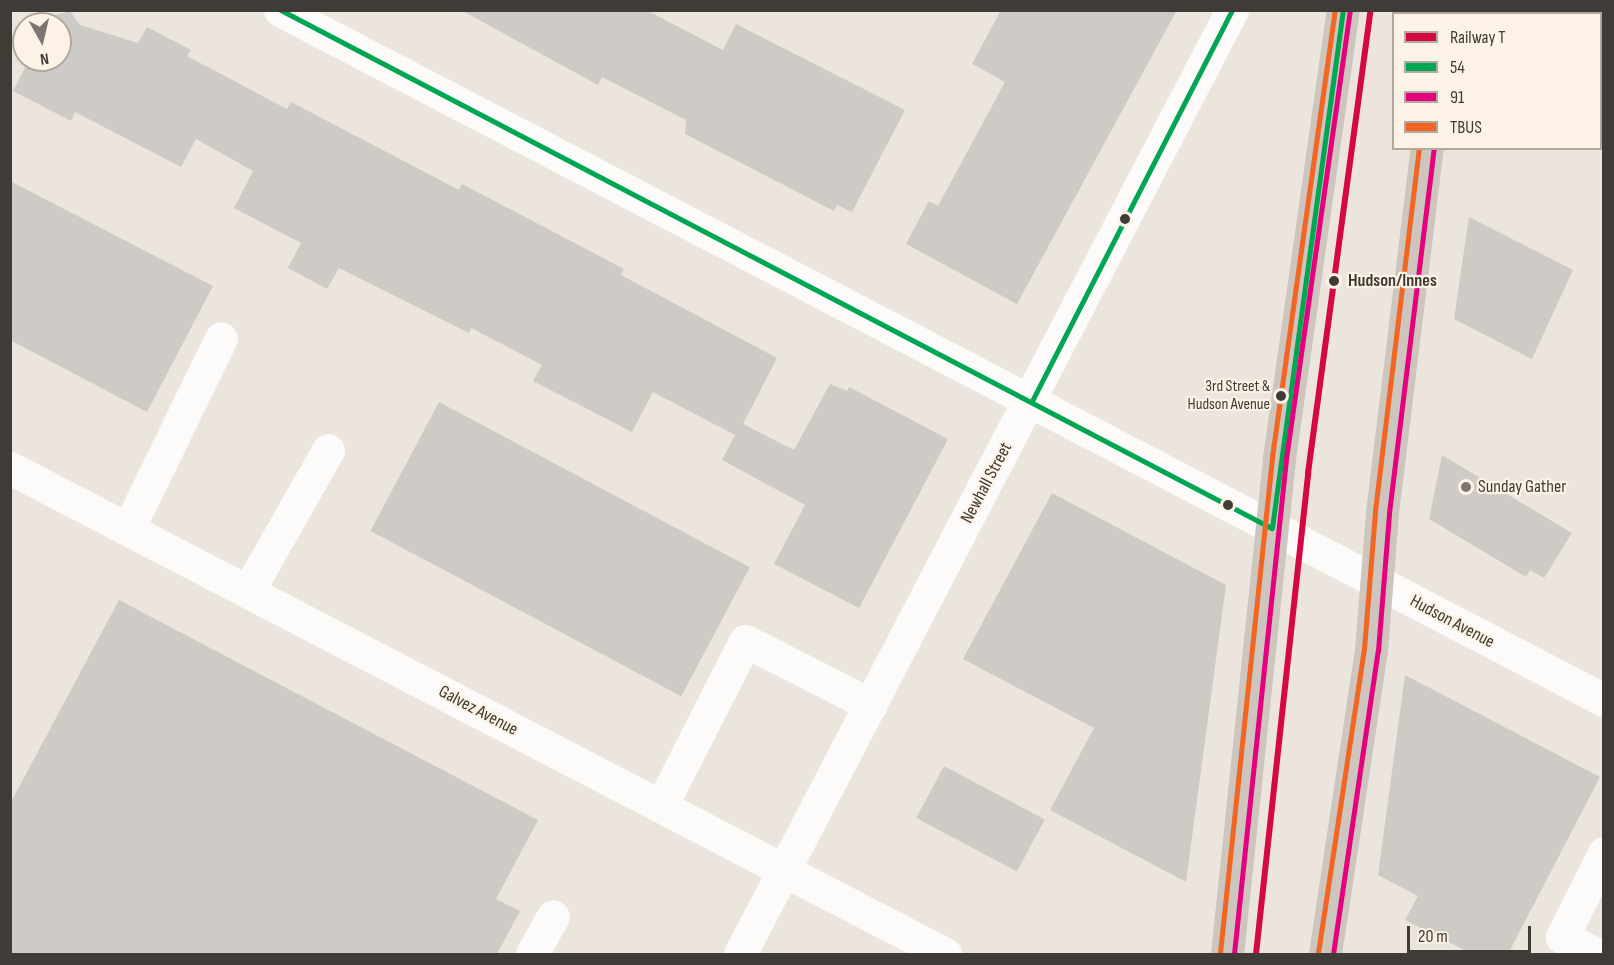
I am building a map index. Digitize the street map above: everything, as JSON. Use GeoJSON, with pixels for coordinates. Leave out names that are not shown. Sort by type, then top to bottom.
{"type":"FeatureCollection","features":[{"type":"Feature","properties":{"kind":"main road"},"geometry":{"type":"LineString","coordinates":[[1227,954],[1272,528],[1343,10]]}},
{"type":"Feature","properties":{"kind":"main road"},"geometry":{"type":"LineString","coordinates":[[1325,954],[1377,582],[1427,150]]}},
{"type":"Feature","properties":{"kind":"street","name":"Hudson Avenue"},"geometry":{"type":"LineString","coordinates":[[280,10],[1604,700]]}},
{"type":"Feature","properties":{"kind":"street","name":"Newhall Street"},"geometry":{"type":"LineString","coordinates":[[740,954],[1032,401],[1232,10]]}},
{"type":"Feature","properties":{"kind":"street"},"geometry":{"type":"LineString","coordinates":[[128,529],[221,338]]}},
{"type":"Feature","properties":{"kind":"street"},"geometry":{"type":"LineString","coordinates":[[248,591],[328,450]]}},
{"type":"Feature","properties":{"kind":"street","name":"Galvez Avenue"},"geometry":{"type":"LineString","coordinates":[[10,468],[945,954]]}},
{"type":"Feature","properties":{"kind":"street"},"geometry":{"type":"LineString","coordinates":[[661,806],[745,641],[871,705]]}},
{"type":"Feature","properties":{"kind":"street"},"geometry":{"type":"LineString","coordinates":[[1596,954],[1562,937],[1604,853]]}},
{"type":"Feature","properties":{"kind":"street"},"geometry":{"type":"LineString","coordinates":[[532,954],[553,916]]}},
{"type":"Feature","properties":{"kind":"building"},"geometry":{"type":"Polygon","coordinates":[[[461,10],[646,10],[723,50],[736,24],[905,110],[852,212],[837,205],[834,211],[685,134],[686,120],[602,77],[598,85],[461,10]]]}},
{"type":"Feature","properties":{"kind":"building"},"geometry":{"type":"Polygon","coordinates":[[[1001,10],[1177,10],[1017,304],[906,244],[929,201],[938,206],[1005,82],[972,64],[1001,10]]]}},
{"type":"Feature","properties":{"kind":"building"},"geometry":{"type":"Polygon","coordinates":[[[72,14],[80,25],[138,43],[147,27],[191,50],[187,56],[287,109],[291,102],[459,190],[462,184],[546,228],[624,269],[621,275],[777,358],[743,424],[794,450],[830,384],[847,391],[849,387],[948,439],[859,608],[774,564],[805,505],[722,460],[735,435],[653,392],[632,432],[533,381],[542,365],[471,328],[469,333],[339,268],[327,289],[288,268],[301,243],[234,208],[253,171],[196,139],[181,167],[75,112],[71,121],[13,91],[23,72],[72,72],[72,14]]]}},
{"type":"Feature","properties":{"kind":"building"},"geometry":{"type":"Polygon","coordinates":[[[10,181],[213,286],[147,412],[10,340],[10,181]]]}},
{"type":"Feature","properties":{"kind":"building"},"geometry":{"type":"Polygon","coordinates":[[[1469,217],[1573,270],[1532,359],[1454,319],[1469,217]]]}},
{"type":"Feature","properties":{"kind":"building"},"geometry":{"type":"Polygon","coordinates":[[[439,402],[750,567],[681,696],[370,531],[439,402]]]}},
{"type":"Feature","properties":{"kind":"building","name":"Sunday Gather"},"geometry":{"type":"Polygon","coordinates":[[[1442,455],[1572,533],[1544,578],[1530,570],[1526,577],[1429,519],[1442,455]]]}},
{"type":"Feature","properties":{"kind":"building"},"geometry":{"type":"Polygon","coordinates":[[[1052,493],[1226,585],[1186,882],[1050,810],[1094,728],[963,659],[1052,493]]]}},
{"type":"Feature","properties":{"kind":"building"},"geometry":{"type":"Polygon","coordinates":[[[119,600],[538,820],[496,899],[520,911],[497,954],[10,954],[10,804],[119,600]]]}},
{"type":"Feature","properties":{"kind":"building"},"geometry":{"type":"Polygon","coordinates":[[[1405,675],[1600,777],[1508,954],[1472,954],[1405,920],[1418,896],[1378,875],[1405,675]]]}},
{"type":"Feature","properties":{"kind":"building"},"geometry":{"type":"Polygon","coordinates":[[[944,766],[1045,820],[1017,872],[916,818],[944,766]]]}},
{"type":"Feature","properties":{"kind":"rail line","name":"T"},"geometry":{"type":"LineString","coordinates":[[1256,954],[1308,473],[1371,10]]}},
{"type":"Feature","properties":{"kind":"transit line","name":"54"},"geometry":{"type":"LineString","coordinates":[[281,10],[1272,528],[1343,10]]}},
{"type":"Feature","properties":{"kind":"transit line","name":"54"},"geometry":{"type":"LineString","coordinates":[[1032,401],[1232,10]]}},
{"type":"Feature","properties":{"kind":"transit line","name":"TBUS"},"geometry":{"type":"LineString","coordinates":[[1220,953],[1272,457],[1335,10]]}},
{"type":"Feature","properties":{"kind":"transit line","name":"91"},"geometry":{"type":"LineString","coordinates":[[1234,954],[1286,459],[1350,11]]}},
{"type":"Feature","properties":{"kind":"transit line","name":"TBUS"},"geometry":{"type":"LineString","coordinates":[[1318,953],[1364,649],[1375,511],[1419,150]]}},
{"type":"Feature","properties":{"kind":"transit line","name":"91"},"geometry":{"type":"LineString","coordinates":[[1333,954],[1378,651],[1389,513],[1434,150]]}},
{"type":"Feature","properties":{"kind":"place","name":"Hudson/Innes"},"geometry":{"type":"Point","coordinates":[1334,281]}},
{"type":"Feature","properties":{"kind":"place","name":"3rd Street & Hudson Avenue"},"geometry":{"type":"Point","coordinates":[1281,396]}},
{"type":"Feature","properties":{"kind":"place","name":"Sunday Gather"},"geometry":{"type":"Point","coordinates":[1466,487]}}]}
